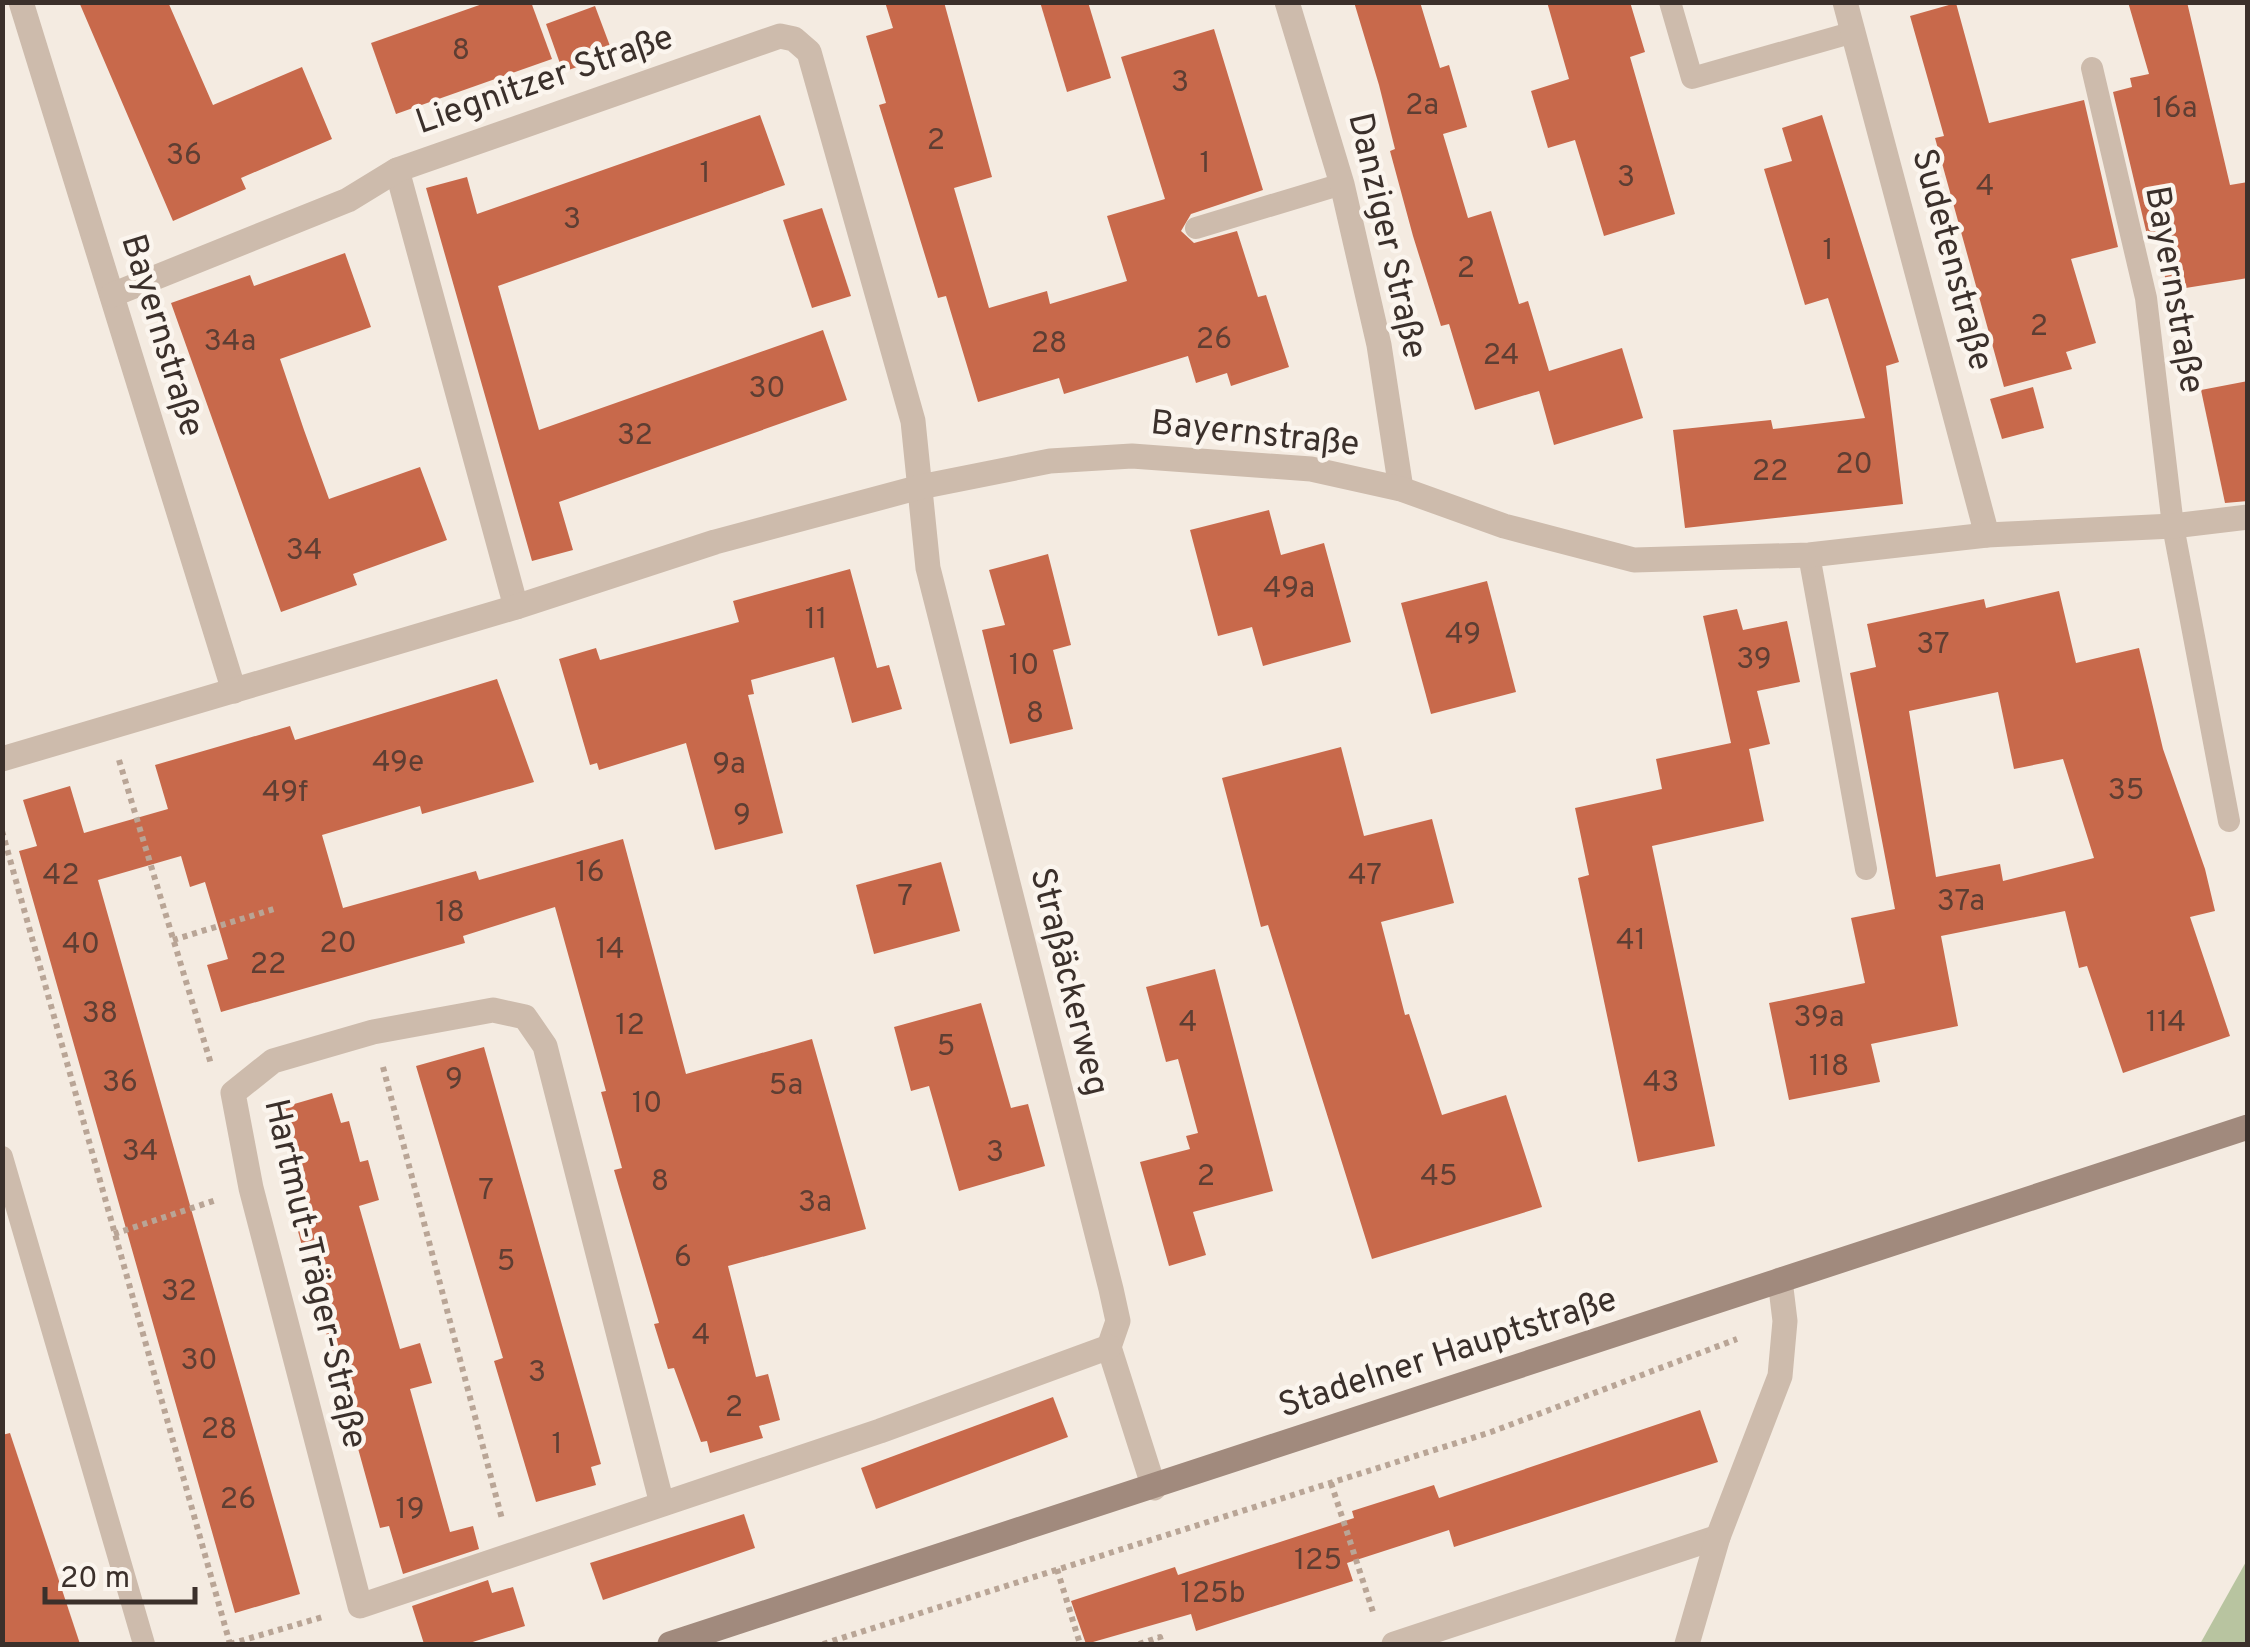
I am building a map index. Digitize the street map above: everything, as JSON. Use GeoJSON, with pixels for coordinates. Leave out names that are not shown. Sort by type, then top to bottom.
{"type":"FeatureCollection","features":[{"type":"Feature","properties":{"kind":"main road","name":"Stadelner Hauptstraße"},"geometry":{"type":"LineString","coordinates":[[670,1644],[2248,1127]]}},
{"type":"Feature","properties":{"kind":"street","name":"Bayernstraße"},"geometry":{"type":"LineString","coordinates":[[21,2],[234,691]]}},
{"type":"Feature","properties":{"kind":"street","name":"Danziger Straße"},"geometry":{"type":"LineString","coordinates":[[1287,2],[1342,184],[1379,345],[1402,490]]}},
{"type":"Feature","properties":{"kind":"street","name":"Sudetenstraße"},"geometry":{"type":"LineString","coordinates":[[1845,2],[1987,535]]}},
{"type":"Feature","properties":{"kind":"street","name":"Liegnitzer Straße"},"geometry":{"type":"LineString","coordinates":[[112,295],[348,200],[397,170],[780,36],[794,39],[809,52],[821,86],[913,421],[920,487]]}},
{"type":"Feature","properties":{"kind":"street"},"geometry":{"type":"LineString","coordinates":[[397,170],[516,607]]}},
{"type":"Feature","properties":{"kind":"street","name":"Bayernstraße"},"geometry":{"type":"LineString","coordinates":[[2,759],[516,607],[715,542],[920,487],[1050,461],[1132,456],[1311,469],[1402,490],[1504,526],[1634,560],[1809,555],[1987,535],[2173,526],[2248,517]]}},
{"type":"Feature","properties":{"kind":"street","name":"Straßäckerweg"},"geometry":{"type":"LineString","coordinates":[[920,487],[928,568],[1118,1321],[1109,1347],[1154,1488]]}},
{"type":"Feature","properties":{"kind":"street","name":"Hartmut-Träger-Straße"},"geometry":{"type":"LineString","coordinates":[[360,1606],[250,1188],[233,1093],[273,1062],[374,1032],[493,1010],[525,1017],[544,1046],[662,1504]]}},
{"type":"Feature","properties":{"kind":"street"},"geometry":{"type":"LineString","coordinates":[[1687,1644],[1718,1537],[1780,1376],[1785,1321],[1780,1280]]}},
{"type":"Feature","properties":{"kind":"street"},"geometry":{"type":"LineString","coordinates":[[360,1606],[1109,1347]]}},
{"type":"Feature","properties":{"kind":"street"},"geometry":{"type":"LineString","coordinates":[[1386,1636],[1718,1537]]}},
{"type":"Feature","properties":{"kind":"lane"},"geometry":{"type":"LineString","coordinates":[[1670,2],[1692,78],[1854,32]]}},
{"type":"Feature","properties":{"kind":"lane","name":"Bayernstraße"},"geometry":{"type":"LineString","coordinates":[[2092,68],[2146,298],[2173,526],[2229,821]]}},
{"type":"Feature","properties":{"kind":"lane"},"geometry":{"type":"LineString","coordinates":[[1196,228],[1342,184]]}},
{"type":"Feature","properties":{"kind":"lane"},"geometry":{"type":"LineString","coordinates":[[1809,555],[1866,870]]}},
{"type":"Feature","properties":{"kind":"lane"},"geometry":{"type":"LineString","coordinates":[[2,1158],[144,1644]]}},
{"type":"Feature","properties":{"kind":"path"},"geometry":{"type":"LineString","coordinates":[[109,727],[212,1064],[233,1093]]}},
{"type":"Feature","properties":{"kind":"path"},"geometry":{"type":"LineString","coordinates":[[2,831],[230,1644],[360,1606]]}},
{"type":"Feature","properties":{"kind":"path"},"geometry":{"type":"LineString","coordinates":[[172,940],[274,908]]}},
{"type":"Feature","properties":{"kind":"path"},"geometry":{"type":"LineString","coordinates":[[374,1032],[511,1553]]}},
{"type":"Feature","properties":{"kind":"path"},"geometry":{"type":"LineString","coordinates":[[114,1234],[250,1188]]}},
{"type":"Feature","properties":{"kind":"path"},"geometry":{"type":"LineString","coordinates":[[823,1644],[1491,1432],[1785,1321]]}},
{"type":"Feature","properties":{"kind":"path"},"geometry":{"type":"LineString","coordinates":[[1331,1483],[1386,1636]]}},
{"type":"Feature","properties":{"kind":"path"},"geometry":{"type":"LineString","coordinates":[[1057,1569],[1080,1644]]}},
{"type":"Feature","properties":{"kind":"path"},"geometry":{"type":"LineString","coordinates":[[1138,1644],[1160,1637],[1162,1644]]}},
{"type":"Feature","properties":{"kind":"green space"},"geometry":{"type":"Polygon","coordinates":[[[2247,1560],[2247,1644],[2200,1644],[2247,1560]]]}},
{"type":"Feature","properties":{"kind":"building"},"geometry":{"type":"Polygon","coordinates":[[[79,2],[168,2],[213,105],[302,67],[332,139],[241,178],[246,189],[173,221],[79,2]]]}},
{"type":"Feature","properties":{"kind":"building"},"geometry":{"type":"Polygon","coordinates":[[[488,2],[531,2],[552,59],[396,114],[371,43],[488,2]]]}},
{"type":"Feature","properties":{"kind":"building"},"geometry":{"type":"Polygon","coordinates":[[[885,2],[944,2],[992,177],[954,188],[989,308],[1047,291],[1050,304],[1127,281],[1107,216],[1165,199],[1121,57],[1214,29],[1263,190],[1191,214],[1181,231],[1194,243],[1237,231],[1258,297],[1266,295],[1289,367],[1231,386],[1227,373],[1196,383],[1188,356],[1064,394],[1059,378],[978,402],[946,296],[938,298],[879,105],[886,103],[866,36],[893,28],[885,2]]]}},
{"type":"Feature","properties":{"kind":"building"},"geometry":{"type":"Polygon","coordinates":[[[1040,2],[1088,2],[1111,78],[1067,92],[1040,2]]]}},
{"type":"Feature","properties":{"kind":"building"},"geometry":{"type":"Polygon","coordinates":[[[1354,2],[1420,2],[1440,68],[1449,65],[1467,127],[1443,134],[1468,218],[1491,211],[1519,304],[1528,301],[1549,371],[1622,348],[1643,418],[1554,445],[1539,391],[1475,410],[1449,324],[1441,326],[1413,236],[1390,151],[1395,149],[1379,85],[1354,2]]]}},
{"type":"Feature","properties":{"kind":"building"},"geometry":{"type":"Polygon","coordinates":[[[1547,2],[1630,2],[1645,52],[1630,57],[1675,214],[1604,236],[1575,140],[1548,148],[1531,91],[1569,79],[1547,2]]]}},
{"type":"Feature","properties":{"kind":"building"},"geometry":{"type":"Polygon","coordinates":[[[2128,2],[2187,2],[2230,185],[2248,182],[2248,278],[2167,291],[2159,236],[2148,239],[2113,92],[2132,87],[2130,78],[2149,74],[2128,2]]]}},
{"type":"Feature","properties":{"kind":"building"},"geometry":{"type":"Polygon","coordinates":[[[1956,3],[1989,123],[2084,100],[2118,247],[2071,259],[2096,343],[2066,352],[2072,369],[2004,387],[1935,138],[1944,136],[1910,16],[1956,3]]]}},
{"type":"Feature","properties":{"kind":"building"},"geometry":{"type":"Polygon","coordinates":[[[595,6],[613,54],[563,72],[546,24],[595,6]]]}},
{"type":"Feature","properties":{"kind":"building"},"geometry":{"type":"Polygon","coordinates":[[[760,115],[785,185],[498,286],[539,430],[823,330],[847,400],[559,502],[573,550],[532,561],[426,188],[467,177],[477,214],[760,115]]]}},
{"type":"Feature","properties":{"kind":"building"},"geometry":{"type":"Polygon","coordinates":[[[1822,115],[1899,362],[1886,366],[1903,504],[1685,528],[1673,430],[1771,420],[1773,429],[1865,418],[1828,298],[1805,305],[1764,169],[1792,161],[1782,128],[1822,115]]]}},
{"type":"Feature","properties":{"kind":"building"},"geometry":{"type":"Polygon","coordinates":[[[822,208],[851,296],[812,308],[783,220],[822,208]]]}},
{"type":"Feature","properties":{"kind":"building"},"geometry":{"type":"Polygon","coordinates":[[[345,253],[371,327],[280,359],[304,430],[329,499],[420,467],[447,540],[353,574],[357,585],[281,612],[171,303],[250,275],[254,286],[345,253]]]}},
{"type":"Feature","properties":{"kind":"building"},"geometry":{"type":"Polygon","coordinates":[[[2248,381],[2248,501],[2225,503],[2201,390],[2248,381]]]}},
{"type":"Feature","properties":{"kind":"building"},"geometry":{"type":"Polygon","coordinates":[[[2033,387],[2044,428],[2002,439],[1990,399],[2033,387]]]}},
{"type":"Feature","properties":{"kind":"building"},"geometry":{"type":"Polygon","coordinates":[[[1269,510],[1281,555],[1324,543],[1351,642],[1263,666],[1252,627],[1218,636],[1190,530],[1269,510]]]}},
{"type":"Feature","properties":{"kind":"building"},"geometry":{"type":"Polygon","coordinates":[[[1048,554],[1071,645],[1053,650],[1073,729],[1010,744],[982,630],[1005,625],[989,570],[1048,554]]]}},
{"type":"Feature","properties":{"kind":"building"},"geometry":{"type":"Polygon","coordinates":[[[850,569],[877,668],[889,665],[902,709],[852,723],[834,657],[751,680],[754,694],[748,695],[783,833],[715,850],[686,743],[599,770],[597,763],[590,765],[559,659],[596,648],[600,660],[739,622],[733,601],[850,569]]]}},
{"type":"Feature","properties":{"kind":"building"},"geometry":{"type":"Polygon","coordinates":[[[1487,581],[1516,692],[1431,714],[1401,603],[1487,581]]]}},
{"type":"Feature","properties":{"kind":"building"},"geometry":{"type":"Polygon","coordinates":[[[2059,591],[2076,663],[2139,648],[2163,749],[2205,869],[2215,911],[2190,917],[2230,1036],[2123,1073],[2087,966],[2079,968],[2065,911],[1941,936],[1958,1026],[1871,1044],[1880,1082],[1789,1100],[1769,1003],[1865,983],[1851,918],[1895,909],[1850,673],[1876,667],[1867,624],[1984,599],[1986,608],[2059,591]],[[1998,692],[1909,711],[1936,877],[2000,864],[2003,881],[2094,858],[2063,759],[2014,769],[1998,692]]]}},
{"type":"Feature","properties":{"kind":"building"},"geometry":{"type":"Polygon","coordinates":[[[1737,609],[1743,630],[1787,621],[1800,682],[1757,691],[1770,744],[1749,749],[1764,821],[1652,846],[1715,1146],[1638,1162],[1578,878],[1589,875],[1575,808],[1662,789],[1656,759],[1731,743],[1703,616],[1737,609]]]}},
{"type":"Feature","properties":{"kind":"building"},"geometry":{"type":"Polygon","coordinates":[[[497,679],[534,782],[422,814],[420,806],[322,835],[343,908],[476,871],[479,880],[623,839],[686,1074],[812,1039],[866,1229],[728,1266],[756,1377],[768,1374],[780,1420],[759,1426],[763,1438],[710,1453],[707,1441],[701,1442],[674,1368],[668,1369],[654,1324],[659,1323],[614,1170],[622,1168],[601,1092],[606,1091],[555,907],[463,936],[465,943],[221,1012],[207,965],[228,959],[205,882],[190,887],[181,856],[98,880],[300,1594],[235,1613],[19,851],[37,846],[23,800],[70,786],[84,833],[168,809],[155,765],[290,726],[295,740],[497,679]]]}},
{"type":"Feature","properties":{"kind":"building"},"geometry":{"type":"Polygon","coordinates":[[[1341,747],[1364,836],[1432,819],[1454,903],[1381,922],[1405,1015],[1409,1014],[1442,1115],[1506,1095],[1542,1207],[1372,1259],[1268,925],[1261,927],[1222,778],[1341,747]]]}},
{"type":"Feature","properties":{"kind":"building"},"geometry":{"type":"Polygon","coordinates":[[[941,862],[960,931],[874,954],[856,885],[941,862]]]}},
{"type":"Feature","properties":{"kind":"building"},"geometry":{"type":"Polygon","coordinates":[[[1215,969],[1273,1191],[1193,1212],[1206,1255],[1169,1266],[1140,1162],[1190,1149],[1186,1136],[1198,1133],[1178,1059],[1166,1062],[1146,987],[1215,969]]]}},
{"type":"Feature","properties":{"kind":"building"},"geometry":{"type":"Polygon","coordinates":[[[981,1003],[1011,1108],[1028,1104],[1045,1166],[959,1191],[929,1086],[911,1091],[894,1027],[981,1003]]]}},
{"type":"Feature","properties":{"kind":"building"},"geometry":{"type":"Polygon","coordinates":[[[484,1047],[601,1464],[591,1467],[596,1485],[536,1502],[494,1361],[503,1358],[416,1066],[484,1047]]]}},
{"type":"Feature","properties":{"kind":"building"},"geometry":{"type":"Polygon","coordinates":[[[332,1093],[341,1123],[349,1121],[360,1162],[368,1160],[379,1200],[359,1206],[400,1349],[420,1343],[432,1383],[410,1389],[450,1532],[473,1526],[479,1549],[403,1574],[389,1526],[380,1528],[296,1224],[308,1221],[277,1109],[332,1093]]]}},
{"type":"Feature","properties":{"kind":"building"},"geometry":{"type":"Polygon","coordinates":[[[1053,1397],[1068,1437],[876,1509],[861,1468],[1053,1397]]]}},
{"type":"Feature","properties":{"kind":"building"},"geometry":{"type":"Polygon","coordinates":[[[1700,1410],[1718,1462],[1454,1547],[1449,1530],[1347,1563],[1353,1581],[1196,1631],[1191,1614],[1086,1644],[1071,1601],[1175,1567],[1178,1575],[1354,1518],[1352,1511],[1434,1485],[1439,1498],[1700,1410]]]}},
{"type":"Feature","properties":{"kind":"building"},"geometry":{"type":"Polygon","coordinates":[[[10,1433],[80,1644],[2,1644],[2,1435],[10,1433]]]}},
{"type":"Feature","properties":{"kind":"building"},"geometry":{"type":"Polygon","coordinates":[[[744,1514],[755,1548],[603,1600],[590,1563],[744,1514]]]}},
{"type":"Feature","properties":{"kind":"building"},"geometry":{"type":"Polygon","coordinates":[[[488,1580],[492,1593],[513,1587],[525,1626],[466,1644],[424,1644],[412,1606],[488,1580]]]}}]}
